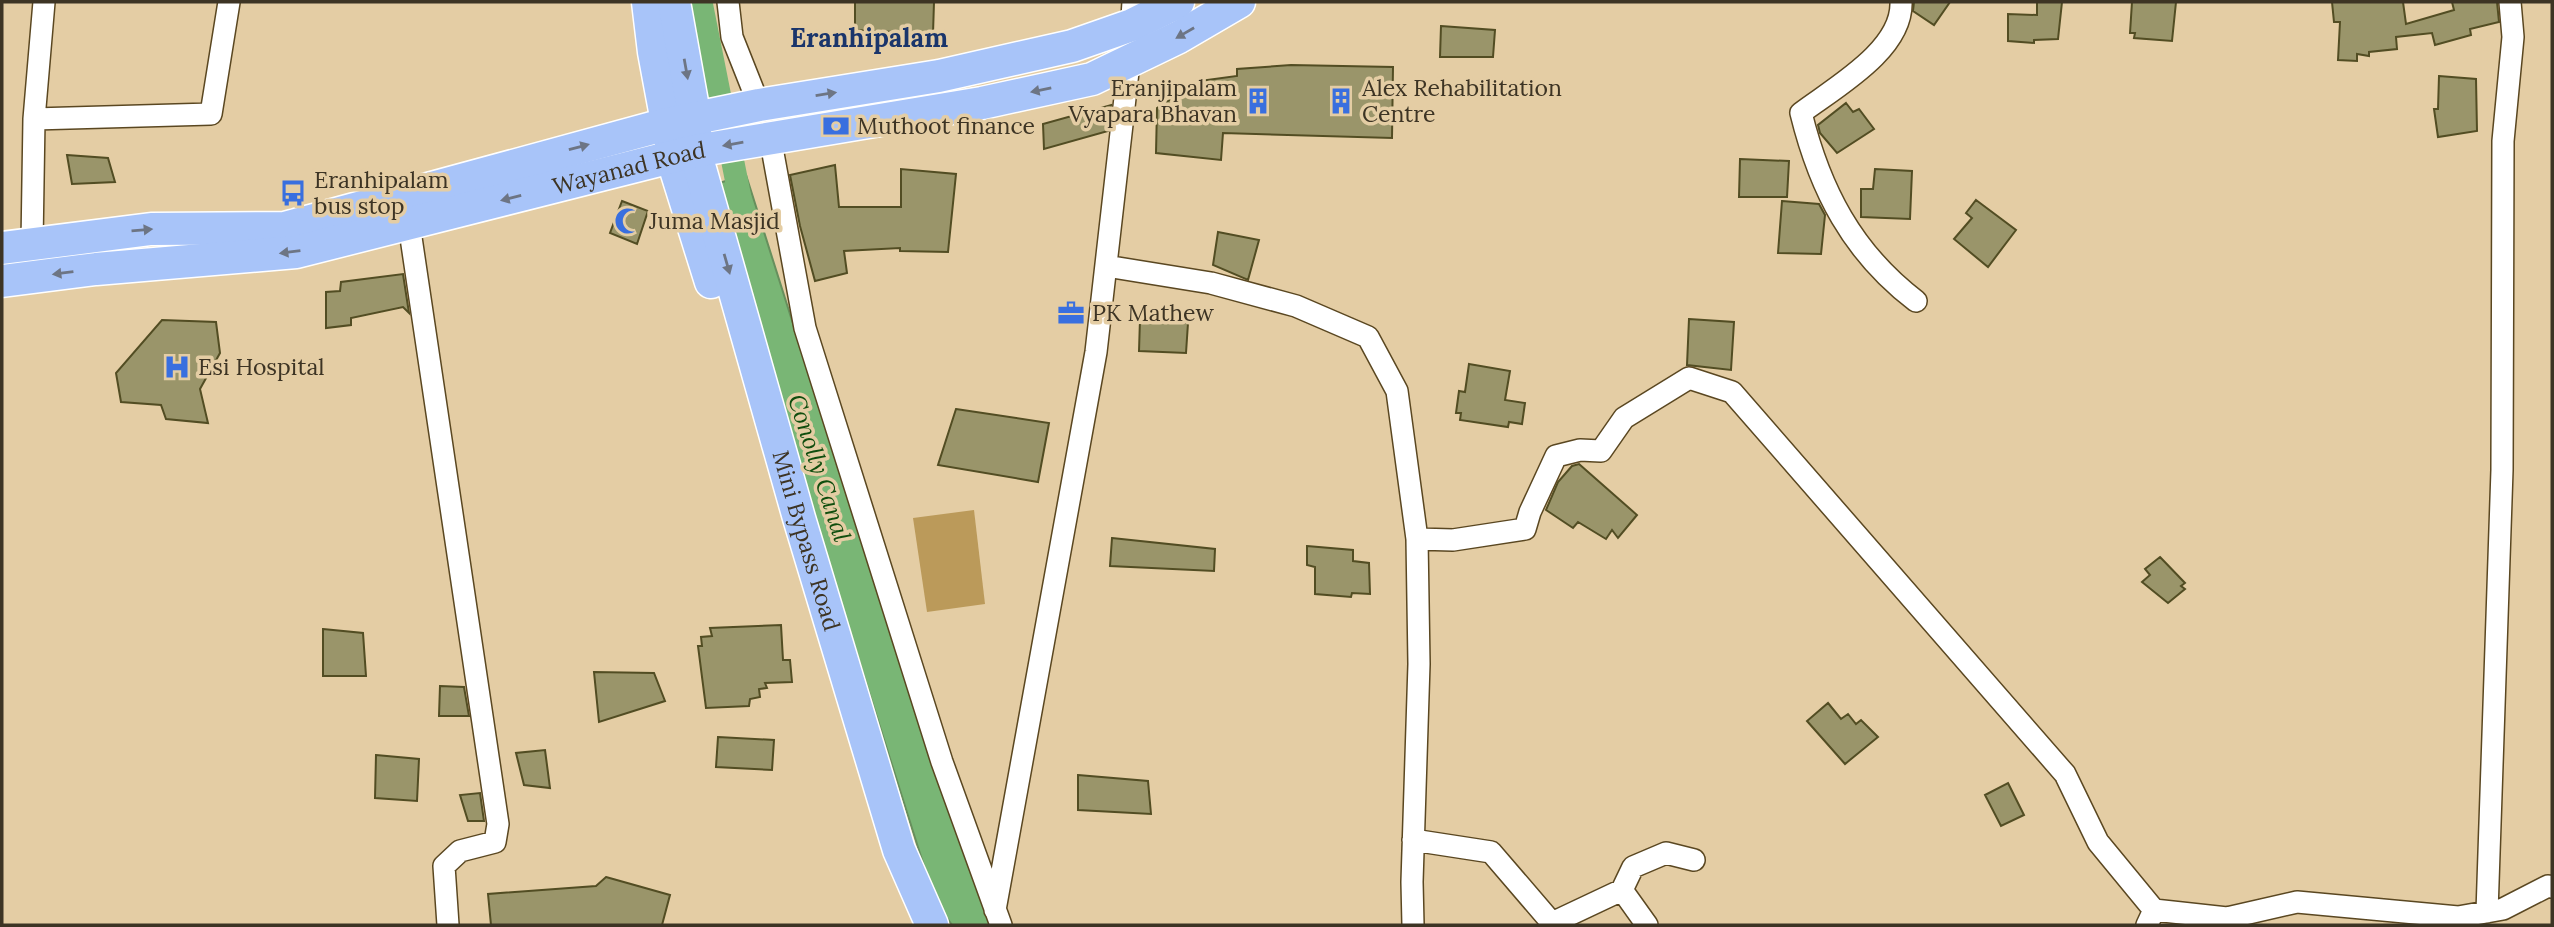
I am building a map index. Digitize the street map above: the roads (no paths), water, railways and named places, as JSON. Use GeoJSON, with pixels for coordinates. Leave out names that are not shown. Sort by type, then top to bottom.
{"type":"FeatureCollection","features":[{"type":"Feature","properties":{"kind":"main road"},"geometry":{"type":"LineString","coordinates":[[648,2],[654,52],[681,121]]}},
{"type":"Feature","properties":{"kind":"main road"},"geometry":{"type":"LineString","coordinates":[[674,2],[685,154]]}},
{"type":"Feature","properties":{"kind":"main road","name":"Wayanad Road"},"geometry":{"type":"LineString","coordinates":[[17,246],[151,229],[285,229],[681,121],[759,105],[939,76],[1072,46],[1133,13],[1178,2]]}},
{"type":"Feature","properties":{"kind":"main road","name":"Wayanad Road"},"geometry":{"type":"LineString","coordinates":[[2,281],[96,269],[296,252],[685,154],[770,137],[982,103],[1092,79],[1129,63],[1239,2]]}},
{"type":"Feature","properties":{"kind":"main road","name":"Mini Bypass Road"},"geometry":{"type":"LineString","coordinates":[[685,154],[909,925]]}},
{"type":"Feature","properties":{"kind":"main road","name":"Mini Bypass Road"},"geometry":{"type":"LineString","coordinates":[[685,154],[899,850],[932,925]]}},
{"type":"Feature","properties":{"kind":"street"},"geometry":{"type":"LineString","coordinates":[[17,246],[34,119],[44,2]]}},
{"type":"Feature","properties":{"kind":"street"},"geometry":{"type":"LineString","coordinates":[[34,119],[211,114],[229,2]]}},
{"type":"Feature","properties":{"kind":"street"},"geometry":{"type":"LineString","coordinates":[[728,2],[732,37],[759,105]]}},
{"type":"Feature","properties":{"kind":"street"},"geometry":{"type":"LineString","coordinates":[[1901,2],[1901,12],[1893,32],[1878,50],[1848,81],[1801,113],[1824,181],[1852,236],[1890,281],[1916,301]]}},
{"type":"Feature","properties":{"kind":"street"},"geometry":{"type":"LineString","coordinates":[[2487,912],[2502,470],[2503,141],[2513,37],[2510,2]]}},
{"type":"Feature","properties":{"kind":"street"},"geometry":{"type":"LineString","coordinates":[[998,918],[1096,352],[1133,13]]}},
{"type":"Feature","properties":{"kind":"street"},"geometry":{"type":"LineString","coordinates":[[770,137],[805,328],[942,762],[998,918]]}},
{"type":"Feature","properties":{"kind":"street"},"geometry":{"type":"LineString","coordinates":[[409,223],[498,824],[495,842],[460,850],[444,866],[448,925]]}},
{"type":"Feature","properties":{"kind":"street"},"geometry":{"type":"LineString","coordinates":[[1106,266],[1211,284],[1296,306],[1368,337],[1397,391],[1417,539],[1419,664],[1413,925]]}},
{"type":"Feature","properties":{"kind":"street"},"geometry":{"type":"LineString","coordinates":[[1417,539],[1453,540],[1525,529],[1556,456],[1580,450],[1601,452],[1624,418],[1689,378],[1732,393],[2065,774],[2098,842],[2151,918],[2227,918],[2297,902],[2458,917],[2503,909],[2552,887]]}},
{"type":"Feature","properties":{"kind":"street"},"geometry":{"type":"LineString","coordinates":[[1413,840],[1491,852],[1552,923],[1622,890],[1633,867],[1666,853],[1694,860]]}},
{"type":"Feature","properties":{"kind":"street"},"geometry":{"type":"LineString","coordinates":[[1622,890],[1647,925]]}},
{"type":"Feature","properties":{"kind":"water"},"geometry":{"type":"Polygon","coordinates":[[[746,175],[876,586],[991,925],[952,925],[935,901],[709,186],[746,175]]]}},
{"type":"Feature","properties":{"kind":"waterway","name":"Conolly Canal"},"geometry":{"type":"LineString","coordinates":[[701,2],[742,208]]}},
{"type":"Feature","properties":{"kind":"place","name":"Eranjipalam Vyapara Bhavan"},"geometry":{"type":"Point","coordinates":[1258,101]}},
{"type":"Feature","properties":{"kind":"place","name":"Alex Rehabilitation Centre"},"geometry":{"type":"Point","coordinates":[1341,101]}},
{"type":"Feature","properties":{"kind":"place","name":"Muthoot finance"},"geometry":{"type":"Point","coordinates":[836,126]}},
{"type":"Feature","properties":{"kind":"place","name":"Eranhipalam bus stop"},"geometry":{"type":"Point","coordinates":[293,193]}},
{"type":"Feature","properties":{"kind":"place","name":"Juma Masjid"},"geometry":{"type":"Point","coordinates":[628,221]}},
{"type":"Feature","properties":{"kind":"place","name":"PK Mathew"},"geometry":{"type":"Point","coordinates":[1071,313]}},
{"type":"Feature","properties":{"kind":"place","name":"Esi Hospital"},"geometry":{"type":"Point","coordinates":[177,367]}},
{"type":"Feature","properties":{"kind":"district","name":"Eranhipalam"},"geometry":{"type":"Point","coordinates":[869,38]}}]}
